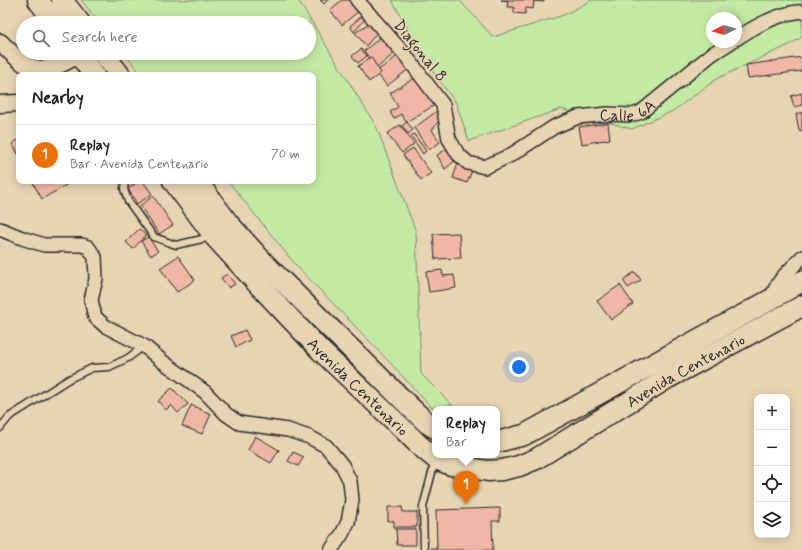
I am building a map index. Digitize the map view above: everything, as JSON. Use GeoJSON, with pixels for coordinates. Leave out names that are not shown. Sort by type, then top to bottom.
{"type":"FeatureCollection","features":[{"type":"Feature","properties":{"kind":"main road"},"geometry":{"type":"LineString","coordinates":[[38,0],[50,16]]}},
{"type":"Feature","properties":{"kind":"main road"},"geometry":{"type":"LineString","coordinates":[[62,0],[75,16]]}},
{"type":"Feature","properties":{"kind":"main road"},"geometry":{"type":"LineString","coordinates":[[84,60],[92,72]]}},
{"type":"Feature","properties":{"kind":"main road"},"geometry":{"type":"LineString","coordinates":[[107,60],[113,72]]}},
{"type":"Feature","properties":{"kind":"main road","name":"Avenida Centenario"},"geometry":{"type":"LineString","coordinates":[[175,184],[214,236],[321,351],[419,446],[432,454]]}},
{"type":"Feature","properties":{"kind":"main road","name":"Avenida Centenario"},"geometry":{"type":"LineString","coordinates":[[199,184],[229,224],[265,264],[427,424],[432,426]]}},
{"type":"Feature","properties":{"kind":"main road","name":"Avenida Centenario"},"geometry":{"type":"LineString","coordinates":[[500,441],[524,435],[802,281]]}},
{"type":"Feature","properties":{"kind":"main road","name":"Avenida Centenario"},"geometry":{"type":"LineString","coordinates":[[438,458],[451,465],[488,471],[502,470],[519,466],[536,459],[668,378],[802,306]]}},
{"type":"Feature","properties":{"kind":"street","name":"Diagonal 8"},"geometry":{"type":"LineString","coordinates":[[357,0],[406,56],[443,105]]}},
{"type":"Feature","properties":{"kind":"street"},"geometry":{"type":"LineString","coordinates":[[742,35],[750,29],[775,17],[802,12]]}},
{"type":"Feature","properties":{"kind":"street"},"geometry":{"type":"LineString","coordinates":[[0,42],[16,57]]}},
{"type":"Feature","properties":{"kind":"street","name":"Calle 6A"},"geometry":{"type":"LineString","coordinates":[[443,105],[449,138],[458,154],[468,163],[485,167],[511,155],[554,128],[578,117],[607,114],[632,115],[641,112],[712,54],[722,48]]}},
{"type":"Feature","properties":{"kind":"street"},"geometry":{"type":"LineString","coordinates":[[19,60],[28,66],[37,68],[54,68],[67,60]]}},
{"type":"Feature","properties":{"kind":"street"},"geometry":{"type":"LineString","coordinates":[[0,104],[16,103]]}},
{"type":"Feature","properties":{"kind":"street"},"geometry":{"type":"LineString","coordinates":[[0,229],[44,245],[82,245],[88,247],[95,257],[96,279],[91,300],[95,317],[105,326],[144,346],[205,392],[226,414],[239,423],[288,430],[309,437],[326,446],[345,470],[350,481],[352,500],[348,522],[331,550]]}},
{"type":"Feature","properties":{"kind":"street"},"geometry":{"type":"LineString","coordinates":[[770,300],[782,278],[802,257]]}},
{"type":"Feature","properties":{"kind":"lane"},"geometry":{"type":"LineString","coordinates":[[125,184],[124,189],[128,201],[154,237],[176,245],[214,236]]}},
{"type":"Feature","properties":{"kind":"lane"},"geometry":{"type":"LineString","coordinates":[[0,428],[9,417],[69,379],[92,368],[109,367],[128,358],[144,346]]}},
{"type":"Feature","properties":{"kind":"lane"},"geometry":{"type":"LineString","coordinates":[[424,550],[423,507],[436,458]]}},
{"type":"Feature","properties":{"kind":"green space"},"geometry":{"type":"Polygon","coordinates":[[[81,0],[298,0],[308,16],[94,16],[81,0]]]}},
{"type":"Feature","properties":{"kind":"green space"},"geometry":{"type":"Polygon","coordinates":[[[392,0],[459,0],[493,37],[564,15],[592,0],[802,0],[802,37],[789,45],[718,78],[673,111],[632,129],[561,109],[469,141],[456,103],[426,62],[392,0]]]}},
{"type":"Feature","properties":{"kind":"green space"},"geometry":{"type":"Polygon","coordinates":[[[316,29],[376,126],[416,232],[421,374],[452,405],[432,406],[432,408],[294,263],[230,184],[316,184],[316,72],[140,72],[130,60],[316,60],[316,29]]]}},
{"type":"Feature","properties":{"kind":"building"},"geometry":{"type":"Polygon","coordinates":[[[320,0],[328,0],[324,4],[320,0]]]}},
{"type":"Feature","properties":{"kind":"building"},"geometry":{"type":"Polygon","coordinates":[[[342,0],[352,0],[360,10],[342,25],[330,10],[342,0]]]}},
{"type":"Feature","properties":{"kind":"building"},"geometry":{"type":"Polygon","coordinates":[[[501,0],[544,0],[544,2],[534,1],[533,9],[526,8],[525,14],[514,13],[514,7],[507,7],[508,1],[501,0]]]}},
{"type":"Feature","properties":{"kind":"building"},"geometry":{"type":"Polygon","coordinates":[[[364,14],[368,16],[354,32],[350,26],[364,14]]]}},
{"type":"Feature","properties":{"kind":"building"},"geometry":{"type":"Polygon","coordinates":[[[372,21],[379,30],[366,46],[355,33],[372,21]]]}},
{"type":"Feature","properties":{"kind":"building"},"geometry":{"type":"Polygon","coordinates":[[[383,35],[397,51],[377,68],[364,51],[383,35]]]}},
{"type":"Feature","properties":{"kind":"building"},"geometry":{"type":"Polygon","coordinates":[[[361,49],[367,56],[358,63],[352,56],[361,49]]]}},
{"type":"Feature","properties":{"kind":"building"},"geometry":{"type":"Polygon","coordinates":[[[400,54],[410,68],[387,86],[376,72],[400,54]]]}},
{"type":"Feature","properties":{"kind":"building"},"geometry":{"type":"Polygon","coordinates":[[[371,57],[381,73],[369,82],[358,66],[371,57]]]}},
{"type":"Feature","properties":{"kind":"building"},"geometry":{"type":"Polygon","coordinates":[[[802,57],[802,71],[748,78],[746,65],[802,57]]]}},
{"type":"Feature","properties":{"kind":"building"},"geometry":{"type":"Polygon","coordinates":[[[418,76],[435,105],[406,122],[401,114],[394,119],[390,112],[398,107],[390,93],[418,76]]]}},
{"type":"Feature","properties":{"kind":"building"},"geometry":{"type":"Polygon","coordinates":[[[802,93],[802,105],[794,107],[791,96],[802,93]]]}},
{"type":"Feature","properties":{"kind":"building"},"geometry":{"type":"Polygon","coordinates":[[[441,108],[442,117],[432,130],[440,142],[429,150],[414,128],[441,108]]]}},
{"type":"Feature","properties":{"kind":"building"},"geometry":{"type":"Polygon","coordinates":[[[802,112],[802,130],[799,131],[796,114],[802,112]]]}},
{"type":"Feature","properties":{"kind":"building"},"geometry":{"type":"Polygon","coordinates":[[[407,122],[413,130],[408,134],[402,126],[407,122]]]}},
{"type":"Feature","properties":{"kind":"building"},"geometry":{"type":"Polygon","coordinates":[[[608,123],[610,139],[582,144],[579,127],[608,123]]]}},
{"type":"Feature","properties":{"kind":"building"},"geometry":{"type":"Polygon","coordinates":[[[400,125],[414,144],[402,153],[387,134],[400,125]]]}},
{"type":"Feature","properties":{"kind":"building"},"geometry":{"type":"Polygon","coordinates":[[[414,134],[426,151],[423,154],[411,136],[414,134]]]}},
{"type":"Feature","properties":{"kind":"building"},"geometry":{"type":"Polygon","coordinates":[[[16,141],[16,150],[12,144],[16,141]]]}},
{"type":"Feature","properties":{"kind":"building"},"geometry":{"type":"Polygon","coordinates":[[[450,147],[457,159],[445,169],[437,155],[450,147]]]}},
{"type":"Feature","properties":{"kind":"building"},"geometry":{"type":"Polygon","coordinates":[[[413,148],[431,173],[421,180],[403,155],[413,148]]]}},
{"type":"Feature","properties":{"kind":"building"},"geometry":{"type":"Polygon","coordinates":[[[458,163],[473,168],[467,183],[453,178],[458,163]]]}},
{"type":"Feature","properties":{"kind":"building"},"geometry":{"type":"Polygon","coordinates":[[[34,184],[68,184],[42,199],[34,184]]]}},
{"type":"Feature","properties":{"kind":"building"},"geometry":{"type":"Polygon","coordinates":[[[135,184],[145,184],[152,194],[137,204],[128,189],[135,184]]]}},
{"type":"Feature","properties":{"kind":"building"},"geometry":{"type":"Polygon","coordinates":[[[153,196],[173,225],[159,234],[140,206],[153,196]]]}},
{"type":"Feature","properties":{"kind":"building"},"geometry":{"type":"Polygon","coordinates":[[[139,229],[146,235],[133,249],[126,242],[139,229]]]}},
{"type":"Feature","properties":{"kind":"building"},"geometry":{"type":"Polygon","coordinates":[[[459,233],[461,258],[435,259],[433,234],[459,233]]]}},
{"type":"Feature","properties":{"kind":"building"},"geometry":{"type":"Polygon","coordinates":[[[148,237],[158,251],[151,256],[141,241],[148,237]]]}},
{"type":"Feature","properties":{"kind":"building"},"geometry":{"type":"Polygon","coordinates":[[[178,256],[195,280],[177,292],[160,268],[178,256]]]}},
{"type":"Feature","properties":{"kind":"building"},"geometry":{"type":"Polygon","coordinates":[[[442,270],[443,276],[454,275],[456,288],[429,292],[426,272],[442,270]]]}},
{"type":"Feature","properties":{"kind":"building"},"geometry":{"type":"Polygon","coordinates":[[[635,272],[641,280],[628,288],[623,280],[635,272]]]}},
{"type":"Feature","properties":{"kind":"building"},"geometry":{"type":"Polygon","coordinates":[[[227,274],[235,284],[229,288],[221,278],[227,274]]]}},
{"type":"Feature","properties":{"kind":"building"},"geometry":{"type":"Polygon","coordinates":[[[620,285],[633,304],[611,320],[597,301],[620,285]]]}},
{"type":"Feature","properties":{"kind":"building"},"geometry":{"type":"Polygon","coordinates":[[[245,330],[250,340],[236,347],[231,336],[245,330]]]}},
{"type":"Feature","properties":{"kind":"building"},"geometry":{"type":"Polygon","coordinates":[[[172,388],[188,404],[178,413],[171,405],[166,410],[158,401],[172,388]]]}},
{"type":"Feature","properties":{"kind":"building"},"geometry":{"type":"Polygon","coordinates":[[[191,405],[211,414],[202,434],[182,426],[191,405]]]}},
{"type":"Feature","properties":{"kind":"building"},"geometry":{"type":"Polygon","coordinates":[[[255,436],[279,450],[271,463],[248,450],[255,436]]]}},
{"type":"Feature","properties":{"kind":"building"},"geometry":{"type":"Polygon","coordinates":[[[293,452],[304,457],[298,466],[288,461],[293,452]]]}},
{"type":"Feature","properties":{"kind":"building"},"geometry":{"type":"Polygon","coordinates":[[[388,507],[402,507],[403,512],[417,512],[417,527],[394,527],[394,521],[388,521],[388,507]]]}},
{"type":"Feature","properties":{"kind":"building"},"geometry":{"type":"Polygon","coordinates":[[[500,508],[500,521],[492,521],[493,550],[431,550],[431,548],[437,548],[436,510],[500,508]]]}},
{"type":"Feature","properties":{"kind":"building"},"geometry":{"type":"Polygon","coordinates":[[[396,529],[416,529],[416,545],[397,545],[396,529]]]}},
{"type":"Feature","properties":{"kind":"place","name":"Replay"},"geometry":{"type":"Point","coordinates":[466,504]}}]}
